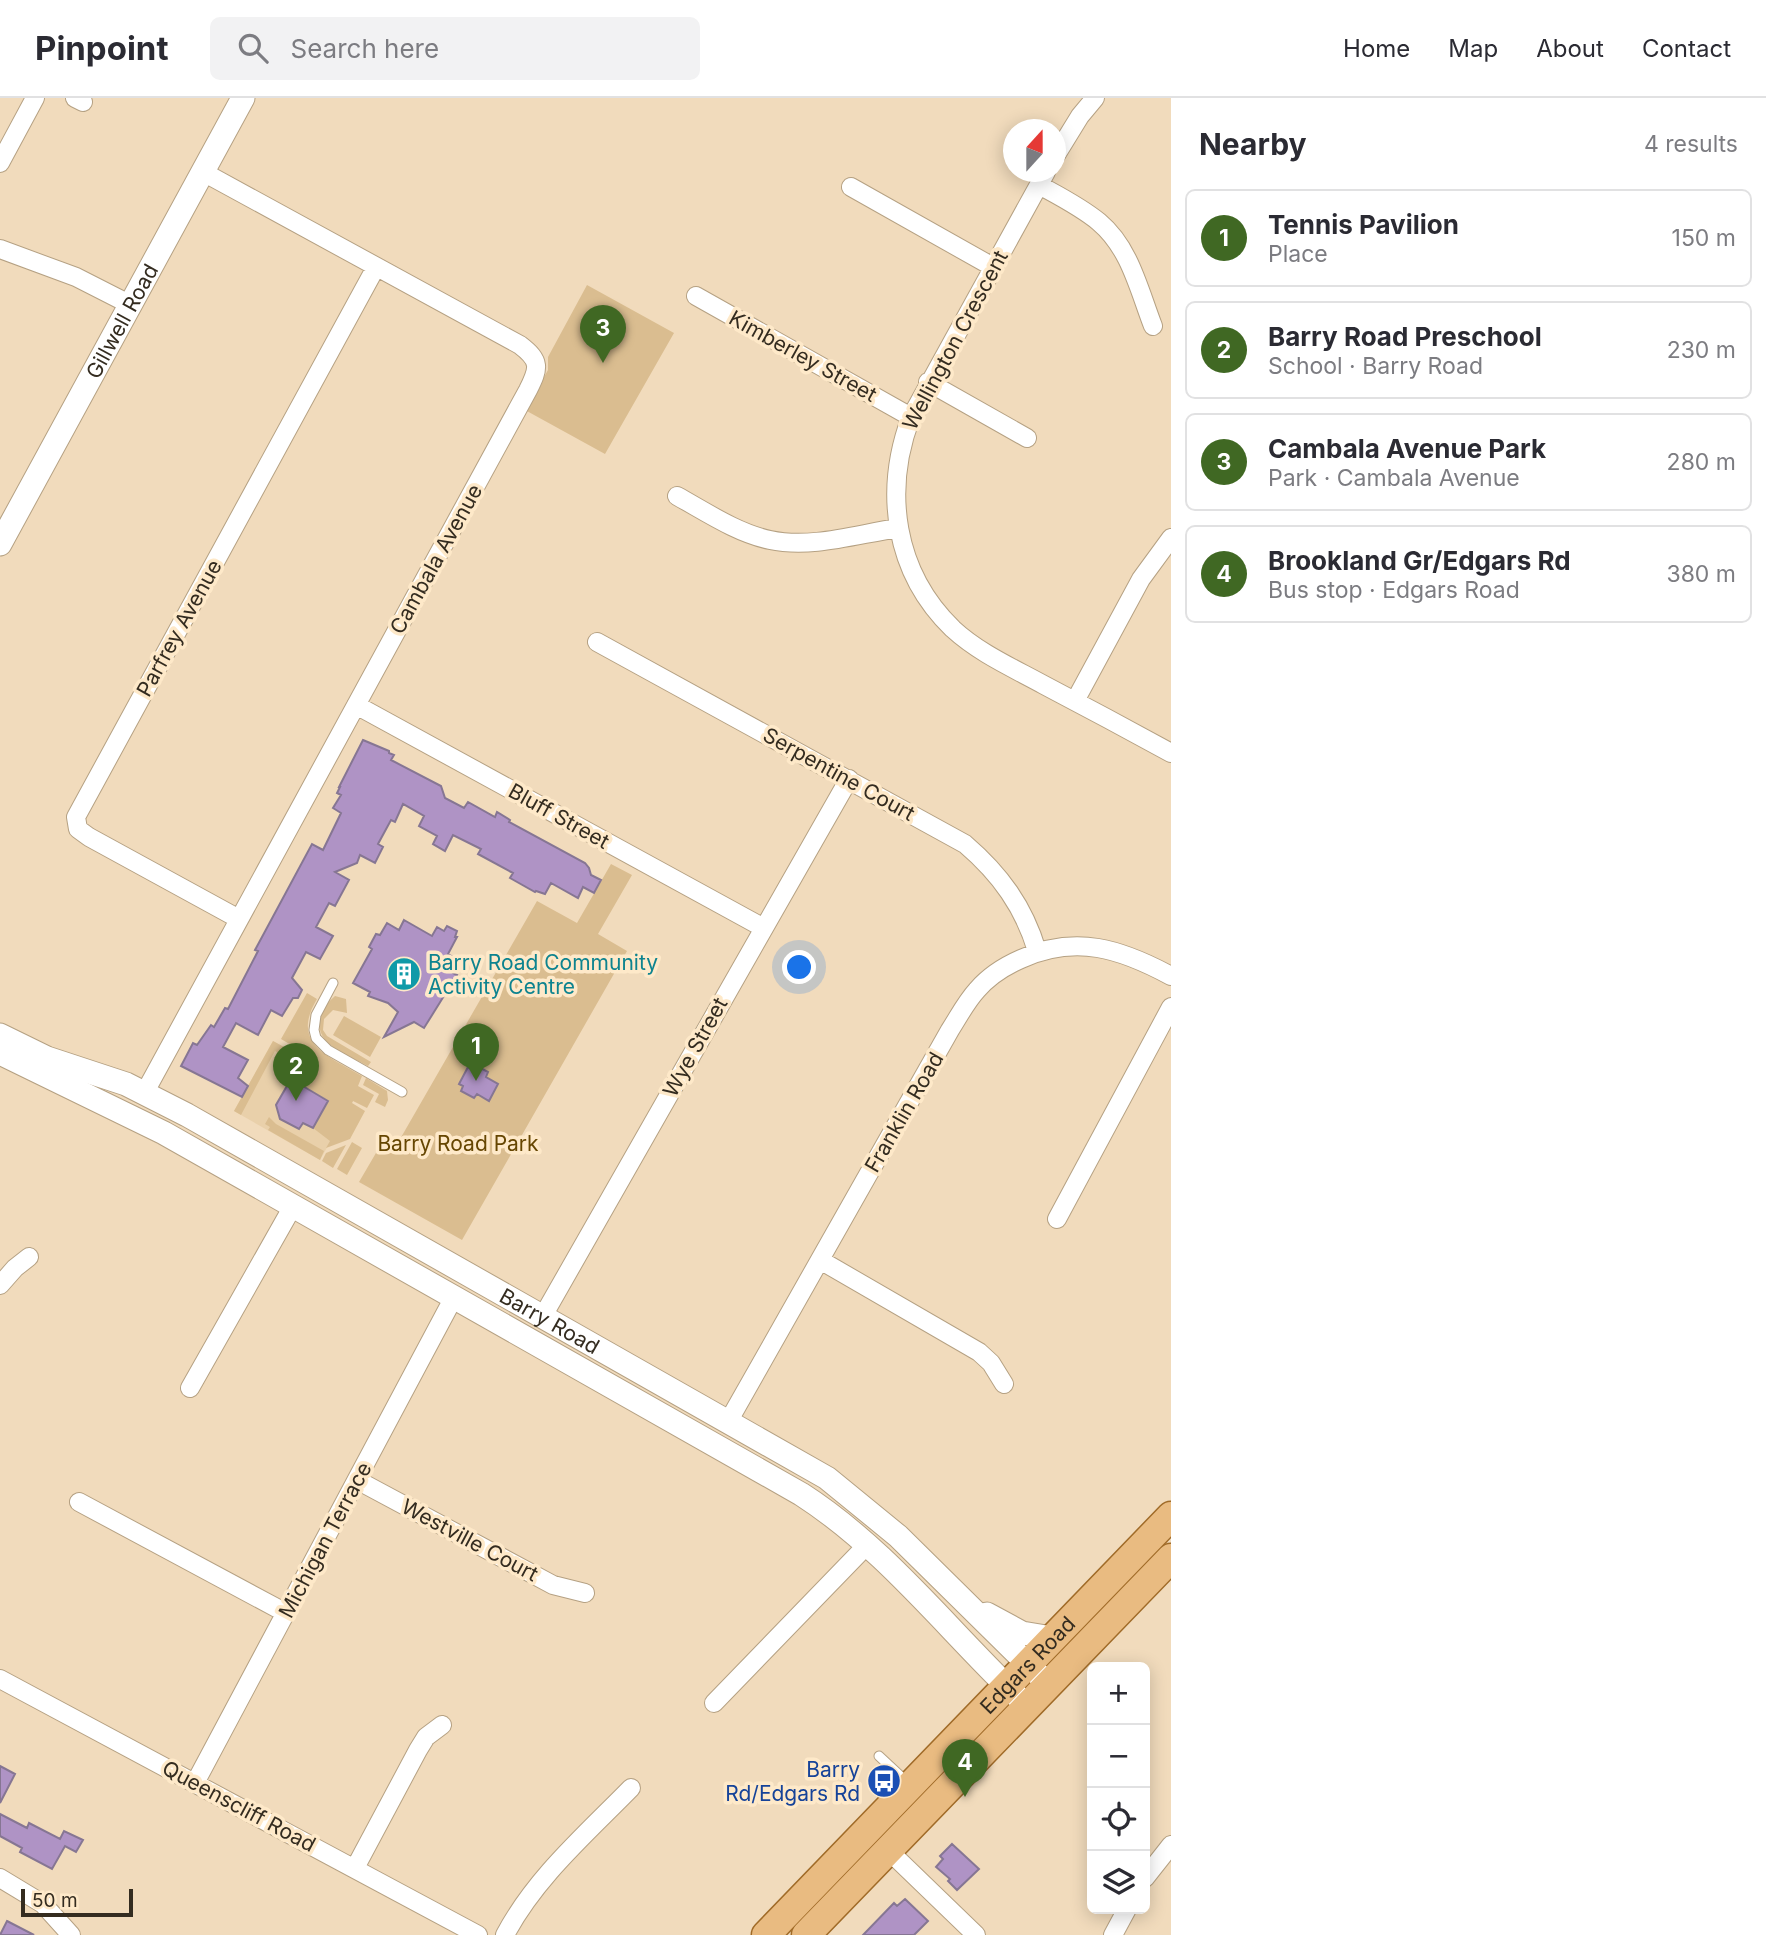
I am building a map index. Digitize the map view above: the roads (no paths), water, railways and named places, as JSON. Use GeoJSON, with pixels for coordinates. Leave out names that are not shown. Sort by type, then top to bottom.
{"type":"FeatureCollection","features":[{"type":"Feature","properties":{"kind":"main road","name":"Edgars Road"},"geometry":{"type":"LineString","coordinates":[[766,1935],[1171,1516]]}},
{"type":"Feature","properties":{"kind":"main road","name":"Edgars Road"},"geometry":{"type":"LineString","coordinates":[[806,1935],[1171,1558]]}},
{"type":"Feature","properties":{"kind":"street"},"geometry":{"type":"LineString","coordinates":[[0,163],[35,98]]}},
{"type":"Feature","properties":{"kind":"street","name":"Gillwell Road"},"geometry":{"type":"LineString","coordinates":[[0,544],[243,98]]}},
{"type":"Feature","properties":{"kind":"street"},"geometry":{"type":"LineString","coordinates":[[1066,138],[1095,98]]}},
{"type":"Feature","properties":{"kind":"street","name":"Cambala Avenue"},"geometry":{"type":"LineString","coordinates":[[145,1092],[528,390],[537,368],[533,356],[520,345],[203,172]]}},
{"type":"Feature","properties":{"kind":"street","name":"Wellington Crescent"},"geometry":{"type":"LineString","coordinates":[[1040,182],[911,417],[900,449],[896,473],[894,497],[899,528],[906,557],[918,582],[941,616],[955,631],[995,658],[1171,753]]}},
{"type":"Feature","properties":{"kind":"street"},"geometry":{"type":"LineString","coordinates":[[1047,182],[1100,222],[1114,237],[1131,267],[1153,326]]}},
{"type":"Feature","properties":{"kind":"street"},"geometry":{"type":"LineString","coordinates":[[851,187],[993,267]]}},
{"type":"Feature","properties":{"kind":"street"},"geometry":{"type":"LineString","coordinates":[[0,249],[76,277],[131,305]]}},
{"type":"Feature","properties":{"kind":"street","name":"Parfrey Avenue"},"geometry":{"type":"LineString","coordinates":[[239,919],[89,837],[78,829],[76,817],[376,267]]}},
{"type":"Feature","properties":{"kind":"street","name":"Kimberley Street"},"geometry":{"type":"LineString","coordinates":[[696,296],[911,417]]}},
{"type":"Feature","properties":{"kind":"street"},"geometry":{"type":"LineString","coordinates":[[928,382],[1027,438]]}},
{"type":"Feature","properties":{"kind":"street"},"geometry":{"type":"LineString","coordinates":[[677,496],[729,525],[770,540],[808,542],[899,528]]}},
{"type":"Feature","properties":{"kind":"street"},"geometry":{"type":"LineString","coordinates":[[1075,701],[1141,579],[1171,538]]}},
{"type":"Feature","properties":{"kind":"street","name":"Serpentine Court"},"geometry":{"type":"LineString","coordinates":[[597,642],[948,833],[983,859],[1013,895],[1025,916],[1037,951]]}},
{"type":"Feature","properties":{"kind":"street","name":"Bluff Street"},"geometry":{"type":"LineString","coordinates":[[356,705],[762,927]]}},
{"type":"Feature","properties":{"kind":"street","name":"Wye Street"},"geometry":{"type":"LineString","coordinates":[[543,1316],[762,927],[849,779]]}},
{"type":"Feature","properties":{"kind":"street","name":"Franklin Road"},"geometry":{"type":"LineString","coordinates":[[728,1422],[965,1005],[991,976],[1037,951],[1060,947],[1101,948],[1134,957],[1171,976]]}},
{"type":"Feature","properties":{"kind":"street"},"geometry":{"type":"LineString","coordinates":[[1057,1219],[1171,1007]]}},
{"type":"Feature","properties":{"kind":"street","name":"Barry Road"},"geometry":{"type":"LineString","coordinates":[[0,1035],[47,1058],[145,1092],[845,1490],[898,1536],[1049,1685]]}},
{"type":"Feature","properties":{"kind":"street","name":"Barry Road"},"geometry":{"type":"LineString","coordinates":[[0,1053],[132,1117],[293,1206],[823,1508],[867,1545],[1028,1707]]}},
{"type":"Feature","properties":{"kind":"street"},"geometry":{"type":"LineString","coordinates":[[132,1117],[145,1092]]}},
{"type":"Feature","properties":{"kind":"street"},"geometry":{"type":"LineString","coordinates":[[190,1388],[293,1206]]}},
{"type":"Feature","properties":{"kind":"street"},"geometry":{"type":"LineString","coordinates":[[0,1286],[15,1268],[29,1257]]}},
{"type":"Feature","properties":{"kind":"street"},"geometry":{"type":"LineString","coordinates":[[820,1260],[979,1352],[991,1363],[1004,1384]]}},
{"type":"Feature","properties":{"kind":"street","name":"Michigan Terrace"},"geometry":{"type":"LineString","coordinates":[[195,1783],[454,1297]]}},
{"type":"Feature","properties":{"kind":"street"},"geometry":{"type":"LineString","coordinates":[[715,1446],[728,1422]]}},
{"type":"Feature","properties":{"kind":"street","name":"Westville Court"},"geometry":{"type":"LineString","coordinates":[[357,1480],[553,1585],[585,1593]]}},
{"type":"Feature","properties":{"kind":"street"},"geometry":{"type":"LineString","coordinates":[[79,1502],[286,1613]]}},
{"type":"Feature","properties":{"kind":"street"},"geometry":{"type":"LineString","coordinates":[[715,1703],[867,1545]]}},
{"type":"Feature","properties":{"kind":"street"},"geometry":{"type":"LineString","coordinates":[[962,1601],[1022,1633],[1052,1638]]}},
{"type":"Feature","properties":{"kind":"street","name":"Queenscliff Road"},"geometry":{"type":"LineString","coordinates":[[0,1679],[478,1935]]}},
{"type":"Feature","properties":{"kind":"street"},"geometry":{"type":"LineString","coordinates":[[355,1868],[418,1750],[426,1737],[442,1725]]}},
{"type":"Feature","properties":{"kind":"street"},"geometry":{"type":"LineString","coordinates":[[505,1935],[517,1912],[533,1891],[631,1788]]}},
{"type":"Feature","properties":{"kind":"street"},"geometry":{"type":"LineString","coordinates":[[1150,1872],[1171,1845]]}},
{"type":"Feature","properties":{"kind":"street"},"geometry":{"type":"LineString","coordinates":[[888,1850],[976,1935]]}},
{"type":"Feature","properties":{"kind":"street"},"geometry":{"type":"LineString","coordinates":[[0,1878],[43,1903],[71,1935]]}},
{"type":"Feature","properties":{"kind":"street"},"geometry":{"type":"LineString","coordinates":[[1113,1935],[1124,1914]]}},
{"type":"Feature","properties":{"kind":"lane"},"geometry":{"type":"LineString","coordinates":[[333,983],[316,1015],[316,1038],[328,1050],[402,1092]]}},
{"type":"Feature","properties":{"kind":"lane"},"geometry":{"type":"LineString","coordinates":[[879,1756],[911,1786]]}},
{"type":"Feature","properties":{"kind":"place","name":"Cambala Avenue Park"},"geometry":{"type":"Point","coordinates":[603,363]}},
{"type":"Feature","properties":{"kind":"place","name":"Barry Road Community Activity Centre"},"geometry":{"type":"Point","coordinates":[404,974]}},
{"type":"Feature","properties":{"kind":"place","name":"Tennis Pavilion"},"geometry":{"type":"Point","coordinates":[476,1081]}},
{"type":"Feature","properties":{"kind":"place","name":"Barry Road Preschool"},"geometry":{"type":"Point","coordinates":[296,1101]}},
{"type":"Feature","properties":{"kind":"place","name":"Barry Rd/Edgars Rd"},"geometry":{"type":"Point","coordinates":[884,1781]}},
{"type":"Feature","properties":{"kind":"place","name":"Brookland Gr/Edgars Rd"},"geometry":{"type":"Point","coordinates":[965,1797]}},
{"type":"Feature","properties":{"kind":"park label","name":"Barry Road Park"},"geometry":{"type":"Point","coordinates":[458,1143]}}]}
